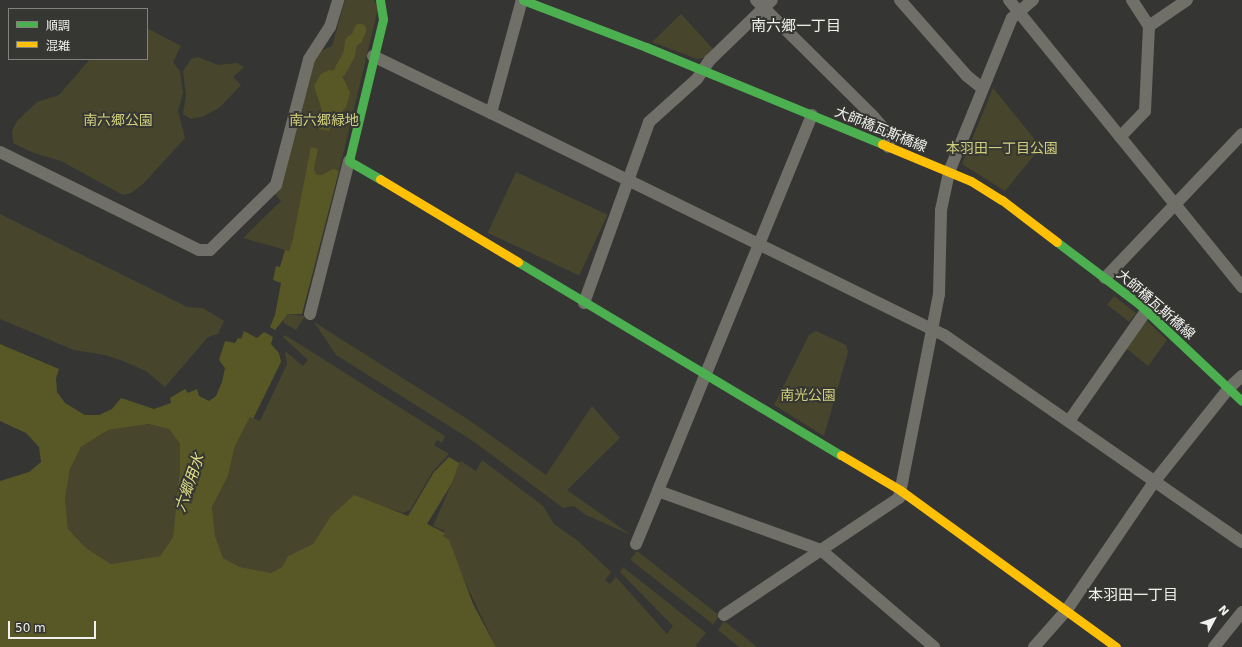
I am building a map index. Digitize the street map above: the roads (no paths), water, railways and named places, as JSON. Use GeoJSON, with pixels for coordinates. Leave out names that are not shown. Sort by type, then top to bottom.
{"type":"FeatureCollection","features":[{"type":"Feature","properties":{"kind":"street"},"geometry":{"type":"LineString","coordinates":[[0,152],[199,250],[210,250],[276,185],[309,59],[330,27],[338,0]]}},
{"type":"Feature","properties":{"kind":"street"},"geometry":{"type":"LineString","coordinates":[[310,314],[383,19],[380,0]]}},
{"type":"Feature","properties":{"kind":"street"},"geometry":{"type":"LineString","coordinates":[[491,113],[522,0]]}},
{"type":"Feature","properties":{"kind":"street","name":"大師橋瓦斯橋線"},"geometry":{"type":"LineString","coordinates":[[522,0],[704,70],[949,172],[996,196],[1105,278],[1146,311],[1242,401]]}},
{"type":"Feature","properties":{"kind":"street"},"geometry":{"type":"LineString","coordinates":[[900,0],[967,76],[982,88]]}},
{"type":"Feature","properties":{"kind":"street"},"geometry":{"type":"LineString","coordinates":[[1009,0],[1242,287]]}},
{"type":"Feature","properties":{"kind":"street"},"geometry":{"type":"LineString","coordinates":[[724,615],[899,498],[939,294],[941,210],[949,172],[982,88],[1012,18],[1033,0]]}},
{"type":"Feature","properties":{"kind":"street"},"geometry":{"type":"LineString","coordinates":[[1120,137],[1145,111],[1149,26],[1132,0]]}},
{"type":"Feature","properties":{"kind":"street"},"geometry":{"type":"LineString","coordinates":[[1149,26],[1187,0]]}},
{"type":"Feature","properties":{"kind":"street"},"geometry":{"type":"LineString","coordinates":[[584,302],[649,122],[704,70],[710,60],[764,2],[872,115],[890,136],[888,147]]}},
{"type":"Feature","properties":{"kind":"street"},"geometry":{"type":"LineString","coordinates":[[373,56],[628,180],[759,246],[944,334],[1242,542]]}},
{"type":"Feature","properties":{"kind":"street"},"geometry":{"type":"LineString","coordinates":[[636,544],[812,115]]}},
{"type":"Feature","properties":{"kind":"street"},"geometry":{"type":"LineString","coordinates":[[1105,278],[1242,134]]}},
{"type":"Feature","properties":{"kind":"street"},"geometry":{"type":"LineString","coordinates":[[349,161],[900,490],[1116,647]]}},
{"type":"Feature","properties":{"kind":"street"},"geometry":{"type":"LineString","coordinates":[[1069,422],[1146,311]]}},
{"type":"Feature","properties":{"kind":"street"},"geometry":{"type":"LineString","coordinates":[[1034,647],[1066,611],[1154,482],[1229,388],[1242,376]]}},
{"type":"Feature","properties":{"kind":"street"},"geometry":{"type":"LineString","coordinates":[[658,490],[821,550],[934,647]]}},
{"type":"Feature","properties":{"kind":"street"},"geometry":{"type":"LineString","coordinates":[[1214,647],[1242,612]]}},
{"type":"Feature","properties":{"kind":"water"},"geometry":{"type":"Polygon","coordinates":[[[329,70],[340,71],[350,93],[346,107],[332,123],[329,131],[319,129],[322,110],[314,86],[321,74],[329,70]]]}},
{"type":"Feature","properties":{"kind":"water"},"geometry":{"type":"Polygon","coordinates":[[[311,147],[318,149],[314,169],[316,174],[322,175],[333,169],[339,171],[302,314],[288,314],[275,330],[270,327],[275,315],[281,283],[273,280],[276,266],[280,267],[285,250],[289,251],[293,238],[311,147]]]}},
{"type":"Feature","properties":{"kind":"water","name":"六郷用水"},"geometry":{"type":"Polygon","coordinates":[[[244,331],[257,338],[264,332],[273,337],[271,344],[279,353],[281,362],[253,419],[250,417],[235,446],[228,476],[212,507],[215,536],[223,558],[240,567],[271,573],[282,567],[288,556],[313,544],[330,517],[354,495],[408,516],[434,472],[449,457],[459,463],[452,483],[427,524],[445,533],[443,536],[449,540],[473,604],[496,647],[0,647],[0,481],[29,472],[41,462],[39,447],[26,433],[0,421],[0,344],[59,369],[56,378],[57,392],[65,403],[85,415],[99,415],[112,409],[121,398],[154,409],[171,403],[170,398],[185,389],[188,393],[197,389],[199,396],[209,401],[216,396],[222,382],[225,368],[219,360],[225,341],[235,343],[238,338],[241,339],[244,331]],[[149,424],[108,430],[81,447],[70,469],[65,499],[68,529],[86,548],[111,564],[160,556],[173,537],[180,470],[180,444],[169,429],[149,424]]]}},
{"type":"Feature","properties":{"kind":"waterway"},"geometry":{"type":"LineString","coordinates":[[340,71],[349,55],[351,42],[357,38],[360,30]]}},
{"type":"Feature","properties":{"kind":"district","name":"南六郷一丁目"},"geometry":{"type":"Point","coordinates":[796,27]}},
{"type":"Feature","properties":{"kind":"district","name":"本羽田一丁目"},"geometry":{"type":"Point","coordinates":[1133,596]}},
{"type":"Feature","properties":{"kind":"park label","name":"南六郷公園"},"geometry":{"type":"Point","coordinates":[118,120]}},
{"type":"Feature","properties":{"kind":"park label","name":"南六郷緑地"},"geometry":{"type":"Point","coordinates":[324,120]}},
{"type":"Feature","properties":{"kind":"park label","name":"本羽田一丁目公園"},"geometry":{"type":"Point","coordinates":[1002,148]}},
{"type":"Feature","properties":{"kind":"park label","name":"南光公園"},"geometry":{"type":"Point","coordinates":[808,395]}}]}
